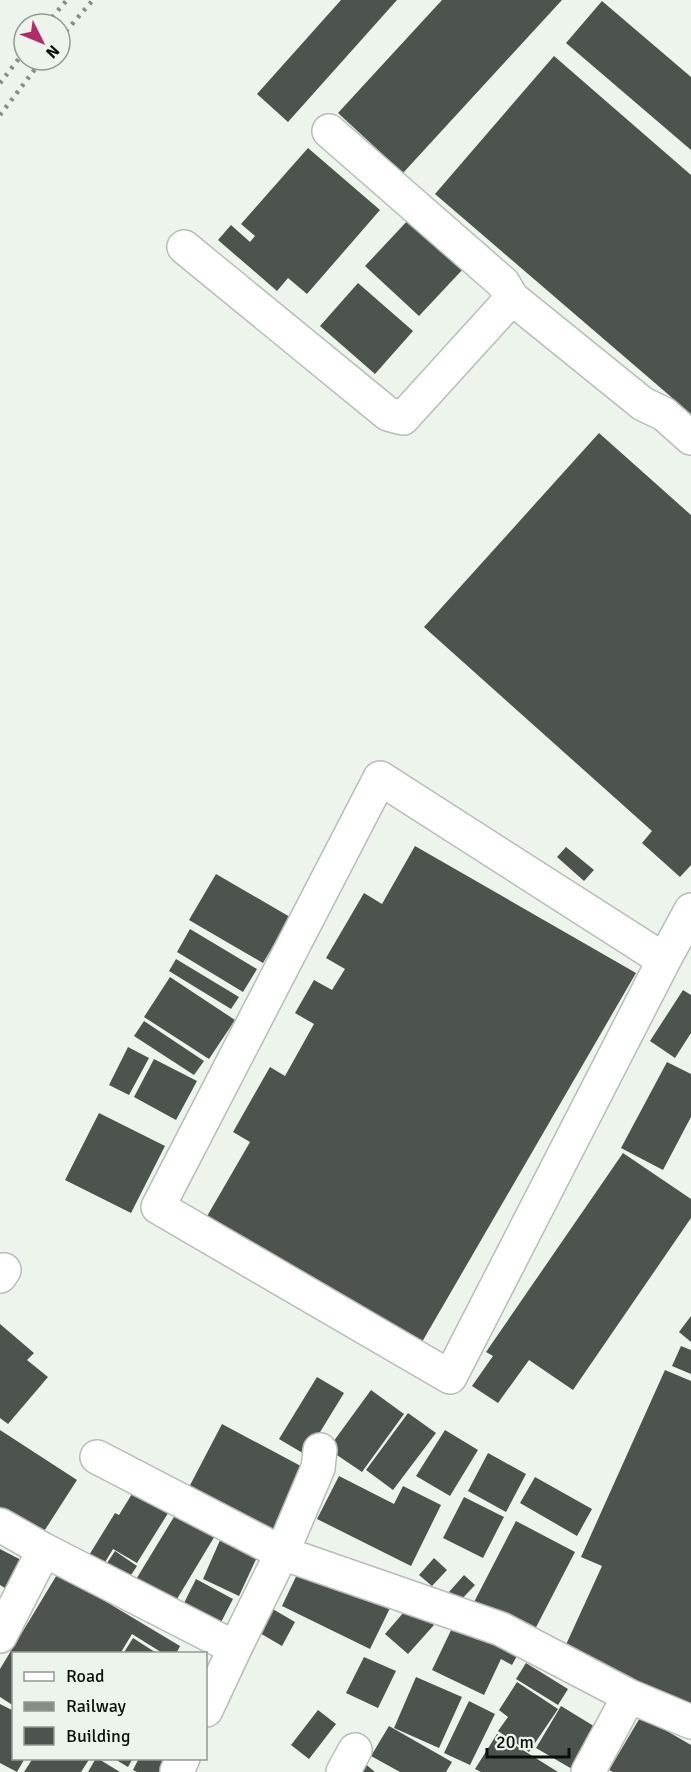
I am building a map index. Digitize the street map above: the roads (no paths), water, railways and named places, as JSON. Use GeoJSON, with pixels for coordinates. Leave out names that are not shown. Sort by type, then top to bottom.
{"type":"FeatureCollection","features":[{"type":"Feature","properties":{"kind":"street"},"geometry":{"type":"LineString","coordinates":[[329,131],[503,283],[512,298],[643,404],[664,414],[691,438]]}},
{"type":"Feature","properties":{"kind":"street"},"geometry":{"type":"LineString","coordinates":[[184,247],[388,414],[403,418],[512,298]]}},
{"type":"Feature","properties":{"kind":"street"},"geometry":{"type":"LineString","coordinates":[[664,960],[381,778],[158,1208],[450,1377],[691,910]]}},
{"type":"Feature","properties":{"kind":"street"},"geometry":{"type":"LineString","coordinates":[[207,1708],[282,1553],[318,1468],[320,1450]]}},
{"type":"Feature","properties":{"kind":"street"},"geometry":{"type":"LineString","coordinates":[[97,1457],[282,1553],[501,1629],[629,1696],[691,1722]]}},
{"type":"Feature","properties":{"kind":"street"},"geometry":{"type":"LineString","coordinates":[[0,1525],[235,1648]]}},
{"type":"Feature","properties":{"kind":"street"},"geometry":{"type":"LineString","coordinates":[[0,1636],[44,1550]]}},
{"type":"Feature","properties":{"kind":"street"},"geometry":{"type":"LineString","coordinates":[[588,1772],[629,1696]]}},
{"type":"Feature","properties":{"kind":"railway"},"geometry":{"type":"LineString","coordinates":[[56,12],[67,0]]}},
{"type":"Feature","properties":{"kind":"railway"},"geometry":{"type":"LineString","coordinates":[[72,24],[93,0]]}},
{"type":"Feature","properties":{"kind":"railway"},"geometry":{"type":"LineString","coordinates":[[0,83],[12,68]]}},
{"type":"Feature","properties":{"kind":"railway"},"geometry":{"type":"LineString","coordinates":[[0,115],[33,72]]}}]}
